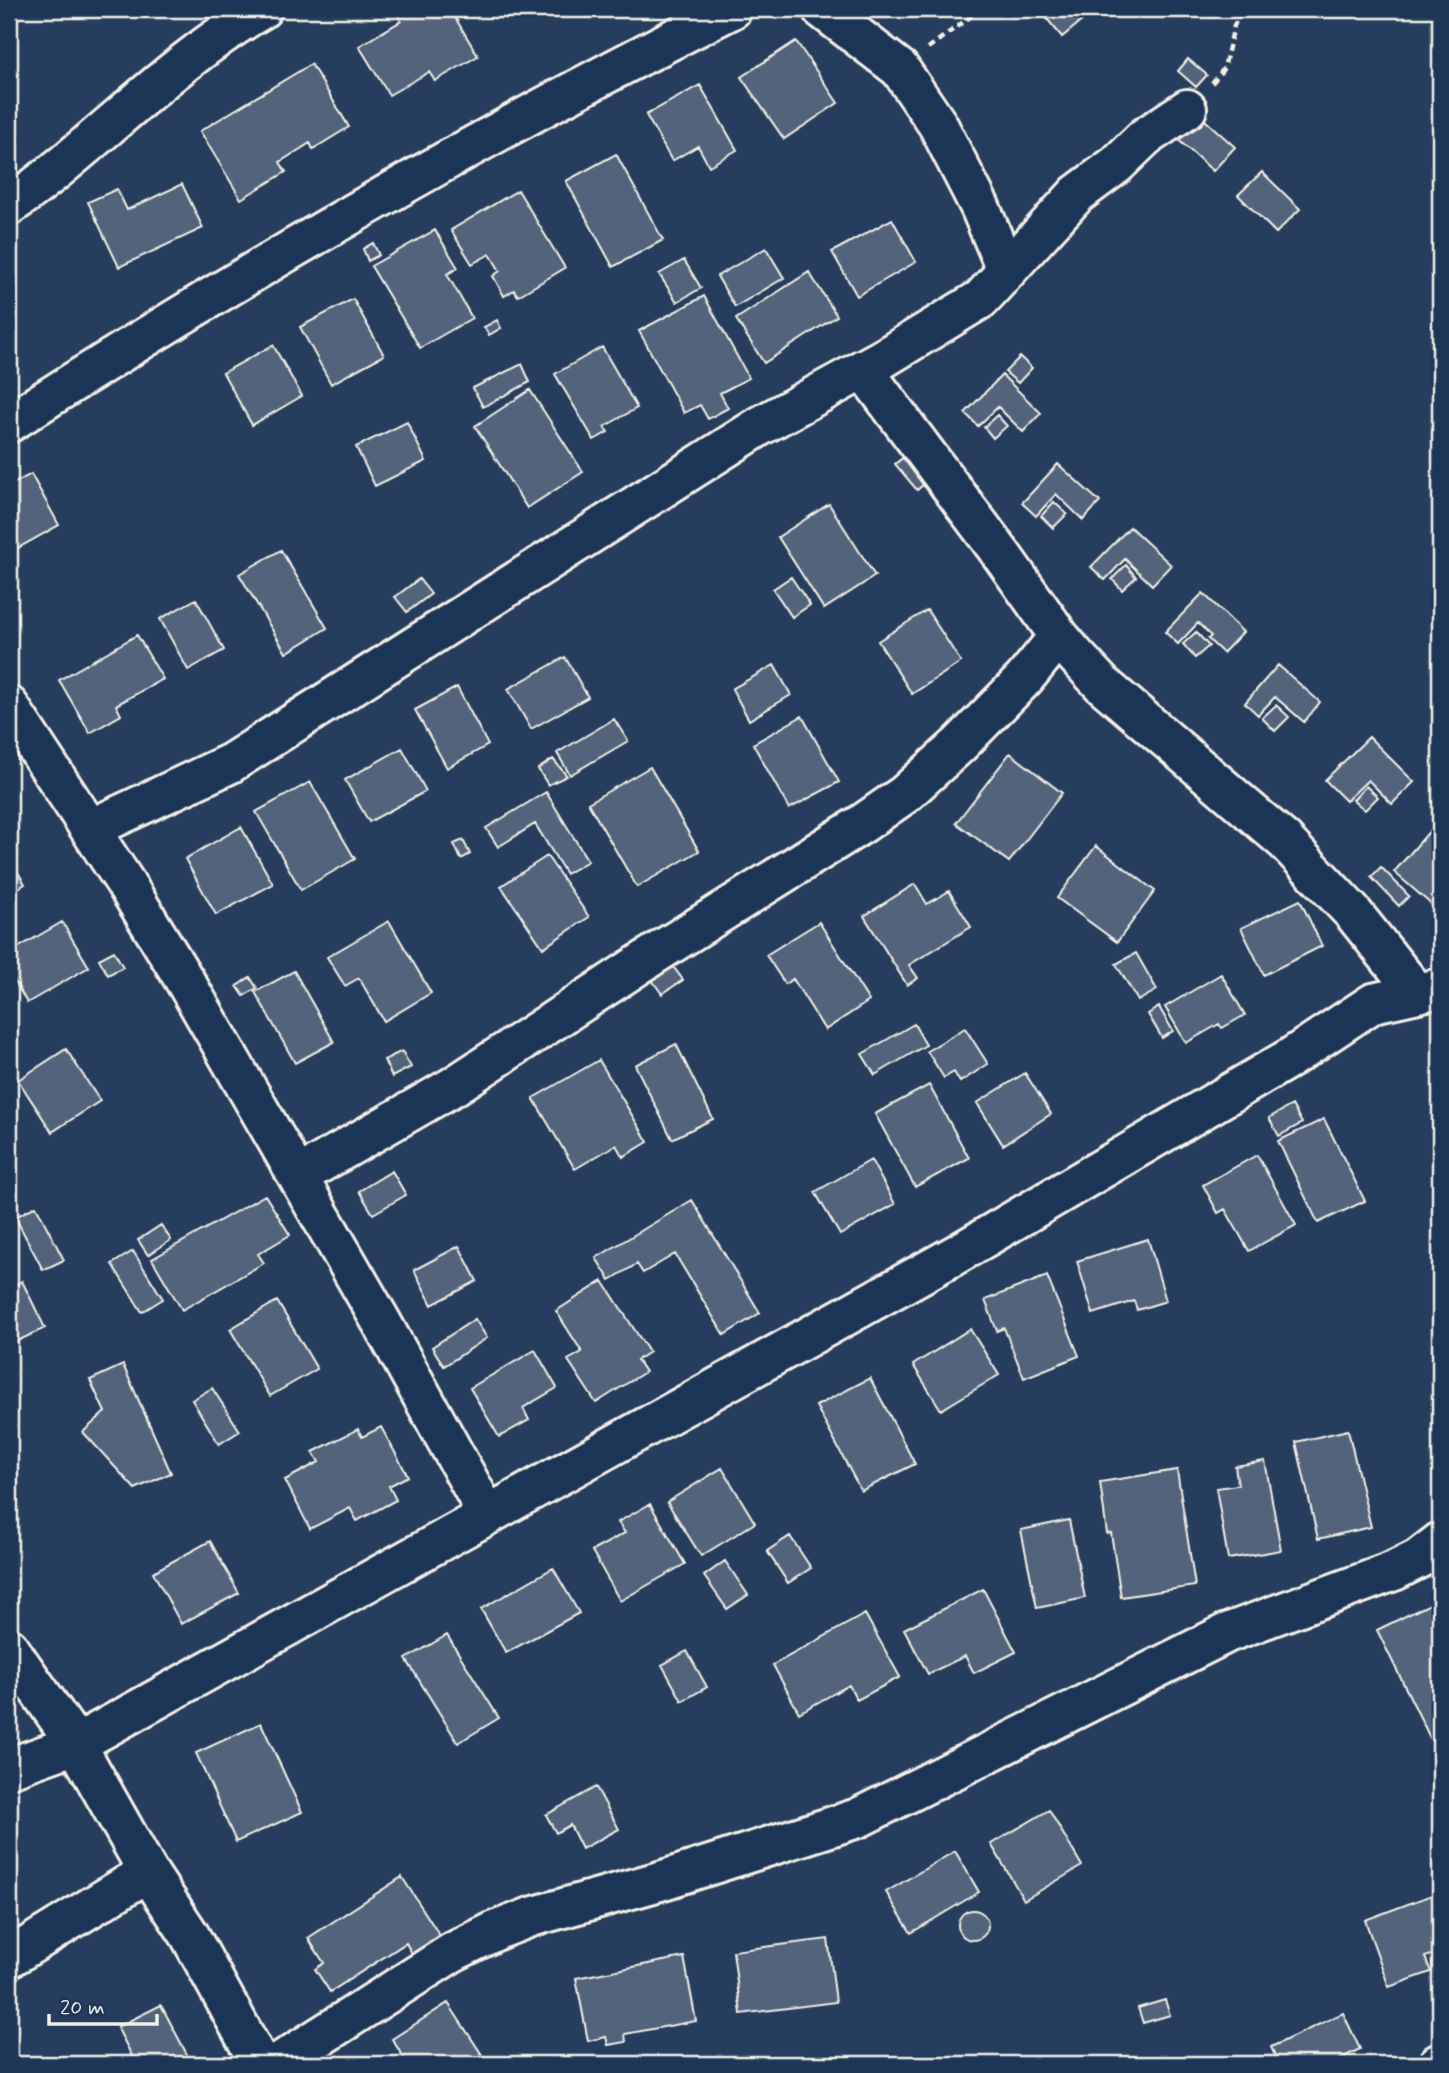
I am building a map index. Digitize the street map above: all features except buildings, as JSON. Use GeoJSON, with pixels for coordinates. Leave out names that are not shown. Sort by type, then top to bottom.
{"type":"FeatureCollection","features":[{"type":"Feature","properties":{"kind":"street"},"geometry":{"type":"LineString","coordinates":[[9,206],[51,177],[211,41],[262,9]]}},
{"type":"Feature","properties":{"kind":"street"},"geometry":{"type":"LineString","coordinates":[[9,423],[126,348],[420,174],[627,62],[732,9]]}},
{"type":"Feature","properties":{"kind":"street"},"geometry":{"type":"LineString","coordinates":[[822,9],[900,69],[938,125],[1006,269]]}},
{"type":"Feature","properties":{"kind":"street"},"geometry":{"type":"LineString","coordinates":[[90,828],[231,763],[760,426],[981,299],[1077,194],[1116,165],[1145,137],[1187,108]]}},
{"type":"Feature","properties":{"kind":"street"},"geometry":{"type":"LineString","coordinates":[[863,369],[1059,636],[1102,684],[1284,841],[1429,990]]}},
{"type":"Feature","properties":{"kind":"street"},"geometry":{"type":"LineString","coordinates":[[298,1177],[454,1086],[905,794],[960,744],[1024,679],[1059,636]]}},
{"type":"Feature","properties":{"kind":"street"},"geometry":{"type":"LineString","coordinates":[[9,706],[90,828],[188,986],[389,1334],[487,1514]]}},
{"type":"Feature","properties":{"kind":"street"},"geometry":{"type":"LineString","coordinates":[[9,1768],[76,1744],[957,1254],[1290,1058],[1373,1003],[1429,990]]}},
{"type":"Feature","properties":{"kind":"street"},"geometry":{"type":"LineString","coordinates":[[277,2064],[453,1952],[497,1930],[531,1917],[685,1873],[858,1818],[1227,1633],[1394,1571],[1418,1559],[1440,1542]]}},
{"type":"Feature","properties":{"kind":"street"},"geometry":{"type":"LineString","coordinates":[[9,1648],[76,1744],[148,1872],[189,1934],[260,2064]]}},
{"type":"Feature","properties":{"kind":"street"},"geometry":{"type":"LineString","coordinates":[[9,1958],[148,1872]]}},
{"type":"Feature","properties":{"kind":"path"},"geometry":{"type":"LineString","coordinates":[[900,69],[981,9]]}},
{"type":"Feature","properties":{"kind":"path"},"geometry":{"type":"LineString","coordinates":[[1187,108],[1200,98],[1224,68],[1241,9]]}}]}
